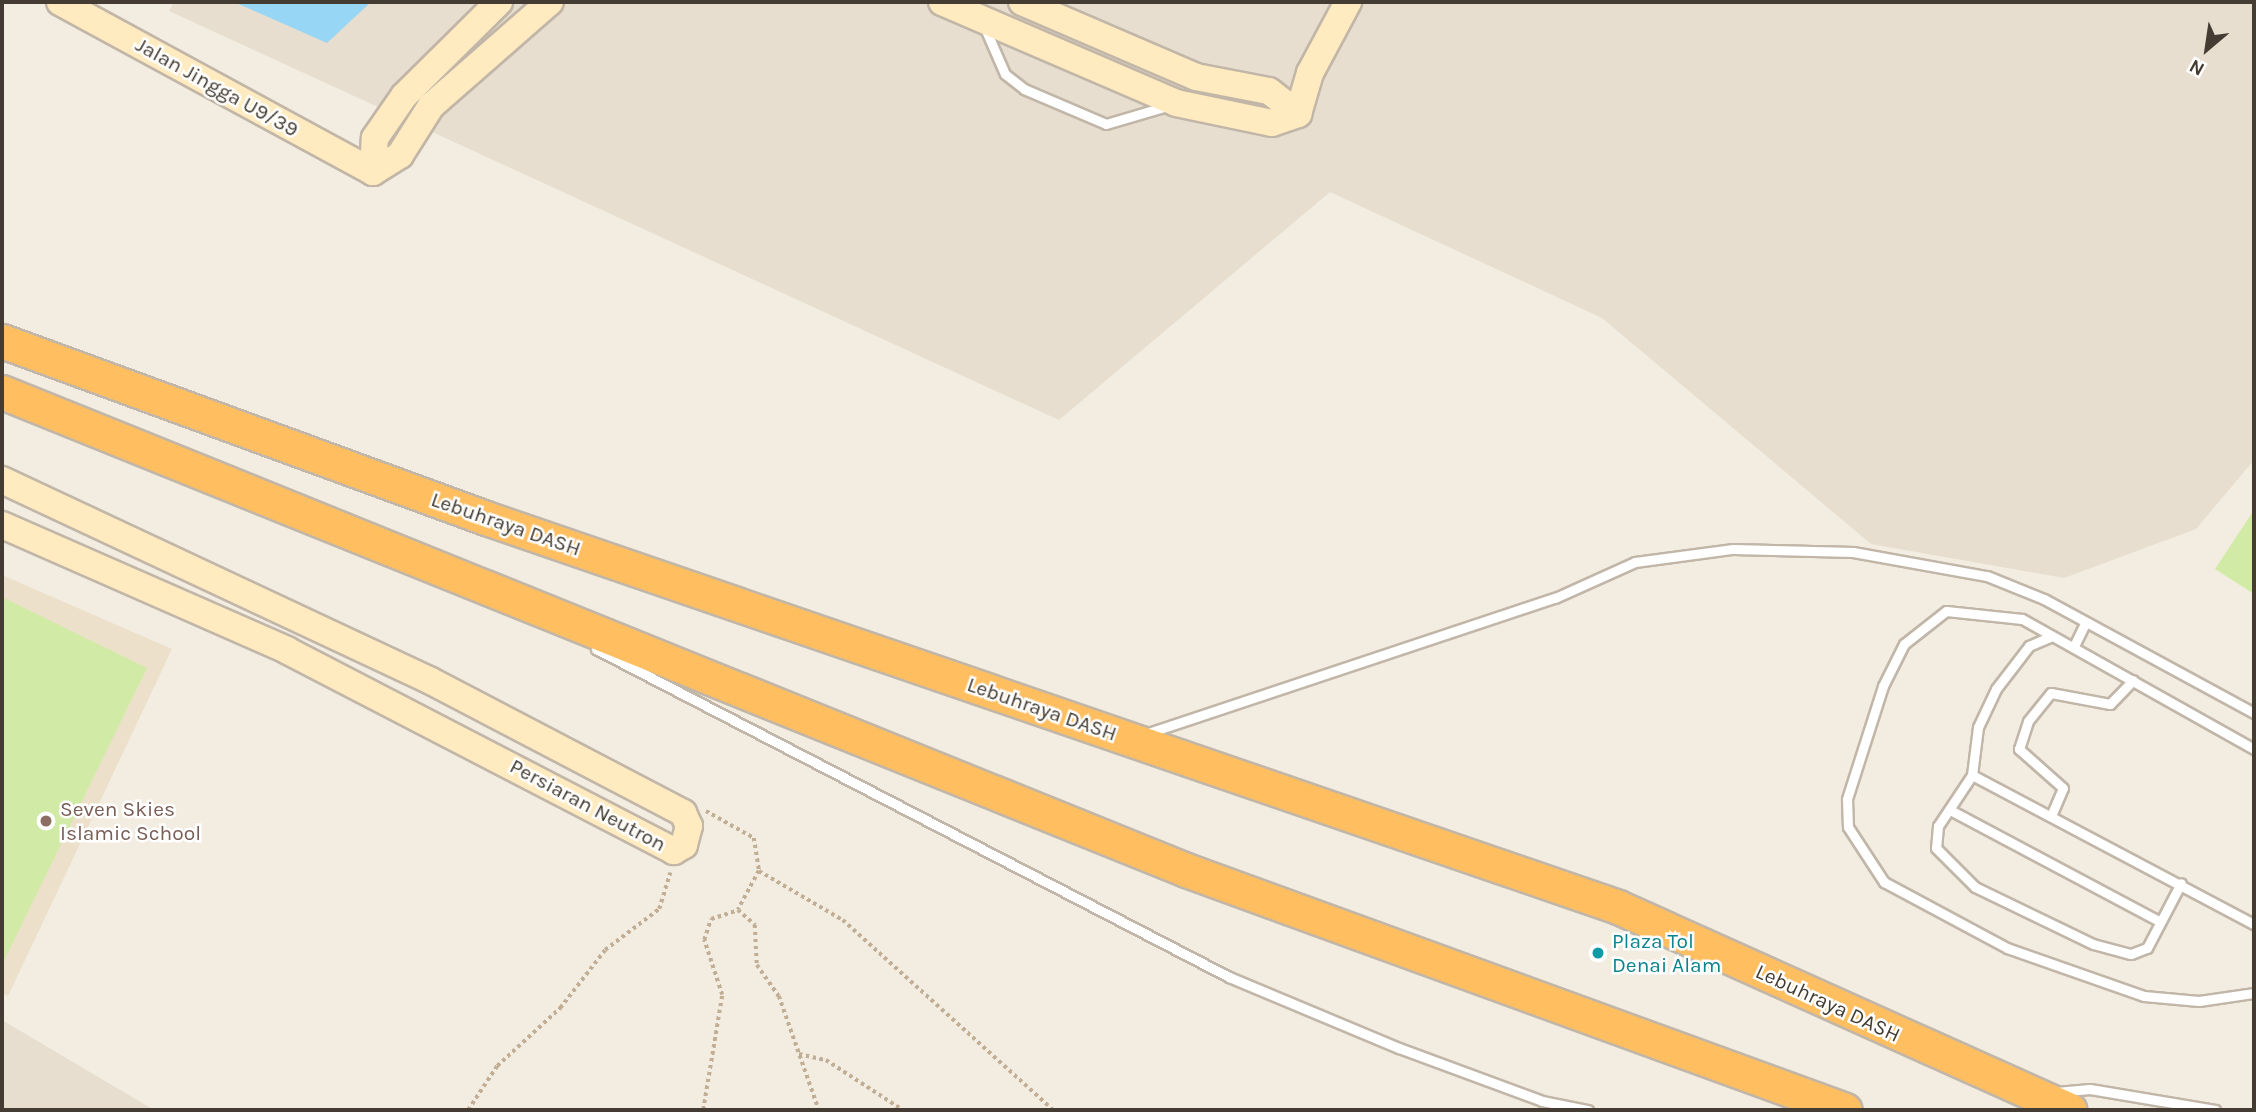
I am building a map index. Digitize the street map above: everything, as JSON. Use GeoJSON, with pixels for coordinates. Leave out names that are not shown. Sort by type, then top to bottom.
{"type":"FeatureCollection","features":[{"type":"Feature","properties":{"kind":"highway","name":"Lebuhraya DASH"},"geometry":{"type":"LineString","coordinates":[[2,341],[486,518],[1618,907],[2030,1095],[2069,1110]]}},
{"type":"Feature","properties":{"kind":"highway"},"geometry":{"type":"LineString","coordinates":[[2,392],[394,545],[1186,870],[1845,1110]]}},
{"type":"Feature","properties":{"kind":"street","name":"Jalan Jingga U9/39"},"geometry":{"type":"LineString","coordinates":[[60,2],[373,172]]}},
{"type":"Feature","properties":{"kind":"street"},"geometry":{"type":"LineString","coordinates":[[373,172],[375,138],[404,96],[499,2]]}},
{"type":"Feature","properties":{"kind":"street"},"geometry":{"type":"LineString","coordinates":[[373,172],[400,155],[431,106],[550,2]]}},
{"type":"Feature","properties":{"kind":"street"},"geometry":{"type":"LineString","coordinates":[[942,2],[1175,103],[1272,123],[1298,114]]}},
{"type":"Feature","properties":{"kind":"street"},"geometry":{"type":"LineString","coordinates":[[1022,2],[1196,77],[1269,90],[1298,114]]}},
{"type":"Feature","properties":{"kind":"street"},"geometry":{"type":"LineString","coordinates":[[1298,114],[1310,73],[1348,2]]}},
{"type":"Feature","properties":{"kind":"street","name":"Persiaran Neutron"},"geometry":{"type":"LineString","coordinates":[[2,480],[429,680],[683,813],[689,826],[684,845],[674,850],[288,650],[2,525]]}},
{"type":"Feature","properties":{"kind":"lane"},"geometry":{"type":"LineString","coordinates":[[981,19],[1005,74],[1024,89],[1118,125],[1175,103]]}},
{"type":"Feature","properties":{"kind":"lane"},"geometry":{"type":"LineString","coordinates":[[394,545],[1229,977],[1503,1086],[1588,1110]]}},
{"type":"Feature","properties":{"kind":"lane"},"geometry":{"type":"LineString","coordinates":[[1130,739],[1542,602],[1635,562],[1733,549],[1916,560],[1987,576],[2085,623],[2254,713]]}},
{"type":"Feature","properties":{"kind":"lane"},"geometry":{"type":"LineString","coordinates":[[2254,749],[2022,618],[1946,611],[1904,644],[1883,685],[1847,799],[1848,827],[1863,856],[1884,882],[1919,905],[2071,973],[2144,996],[2199,1001],[2254,993]]}},
{"type":"Feature","properties":{"kind":"lane"},"geometry":{"type":"LineString","coordinates":[[2074,646],[2085,623]]}},
{"type":"Feature","properties":{"kind":"lane"},"geometry":{"type":"LineString","coordinates":[[2052,636],[2029,646],[1996,690],[1978,727],[1972,775],[1952,811],[1938,826],[1936,848],[1975,887],[2119,952],[2147,948],[2181,883]]}},
{"type":"Feature","properties":{"kind":"lane"},"geometry":{"type":"LineString","coordinates":[[2051,816],[2063,788],[2020,750],[2028,721],[2051,693],[2110,704],[2133,680]]}},
{"type":"Feature","properties":{"kind":"lane"},"geometry":{"type":"LineString","coordinates":[[1972,775],[2181,883],[2254,924]]}},
{"type":"Feature","properties":{"kind":"lane"},"geometry":{"type":"LineString","coordinates":[[1952,811],[2159,921]]}},
{"type":"Feature","properties":{"kind":"lane"},"geometry":{"type":"LineString","coordinates":[[2030,1095],[2090,1088],[2215,1110]]}},
{"type":"Feature","properties":{"kind":"path"},"geometry":{"type":"LineString","coordinates":[[683,813],[701,809],[746,831],[754,838],[759,871],[738,910],[711,919],[704,940],[722,995],[703,1110]]}},
{"type":"Feature","properties":{"kind":"path"},"geometry":{"type":"LineString","coordinates":[[468,1110],[497,1066],[560,1008],[605,950],[659,909],[674,850]]}},
{"type":"Feature","properties":{"kind":"path"},"geometry":{"type":"LineString","coordinates":[[759,871],[843,919],[1053,1110]]}},
{"type":"Feature","properties":{"kind":"path"},"geometry":{"type":"LineString","coordinates":[[738,910],[755,925],[757,965],[779,996],[819,1110]]}},
{"type":"Feature","properties":{"kind":"path"},"geometry":{"type":"LineString","coordinates":[[799,1054],[826,1060],[903,1110]]}},
{"type":"Feature","properties":{"kind":"shaded area"},"geometry":{"type":"Polygon","coordinates":[[[174,2],[2254,2],[2254,460],[2196,529],[2064,578],[1871,544],[1602,318],[1330,192],[1059,420],[169,11],[174,2]]]}},
{"type":"Feature","properties":{"kind":"shaded area","name":"Seven Skies Islamic School"},"geometry":{"type":"Polygon","coordinates":[[[2,575],[172,649],[8,996],[2,993],[2,575]]]}},
{"type":"Feature","properties":{"kind":"shaded area"},"geometry":{"type":"Polygon","coordinates":[[[2,1020],[154,1110],[2,1110],[2,1020]]]}},
{"type":"Feature","properties":{"kind":"green space"},"geometry":{"type":"Polygon","coordinates":[[[2254,510],[2254,594],[2215,569],[2254,510]]]}},
{"type":"Feature","properties":{"kind":"green space","name":"Seven Skies Islamic School"},"geometry":{"type":"Polygon","coordinates":[[[2,597],[147,668],[3,963],[2,963],[2,597]]]}},
{"type":"Feature","properties":{"kind":"water"},"geometry":{"type":"Polygon","coordinates":[[[234,2],[371,2],[327,43],[234,2]]]}},
{"type":"Feature","properties":{"kind":"place","name":"Seven Skies Islamic School"},"geometry":{"type":"Point","coordinates":[46,821]}},
{"type":"Feature","properties":{"kind":"place","name":"Plaza Tol Denai Alam"},"geometry":{"type":"Point","coordinates":[1598,953]}}]}
